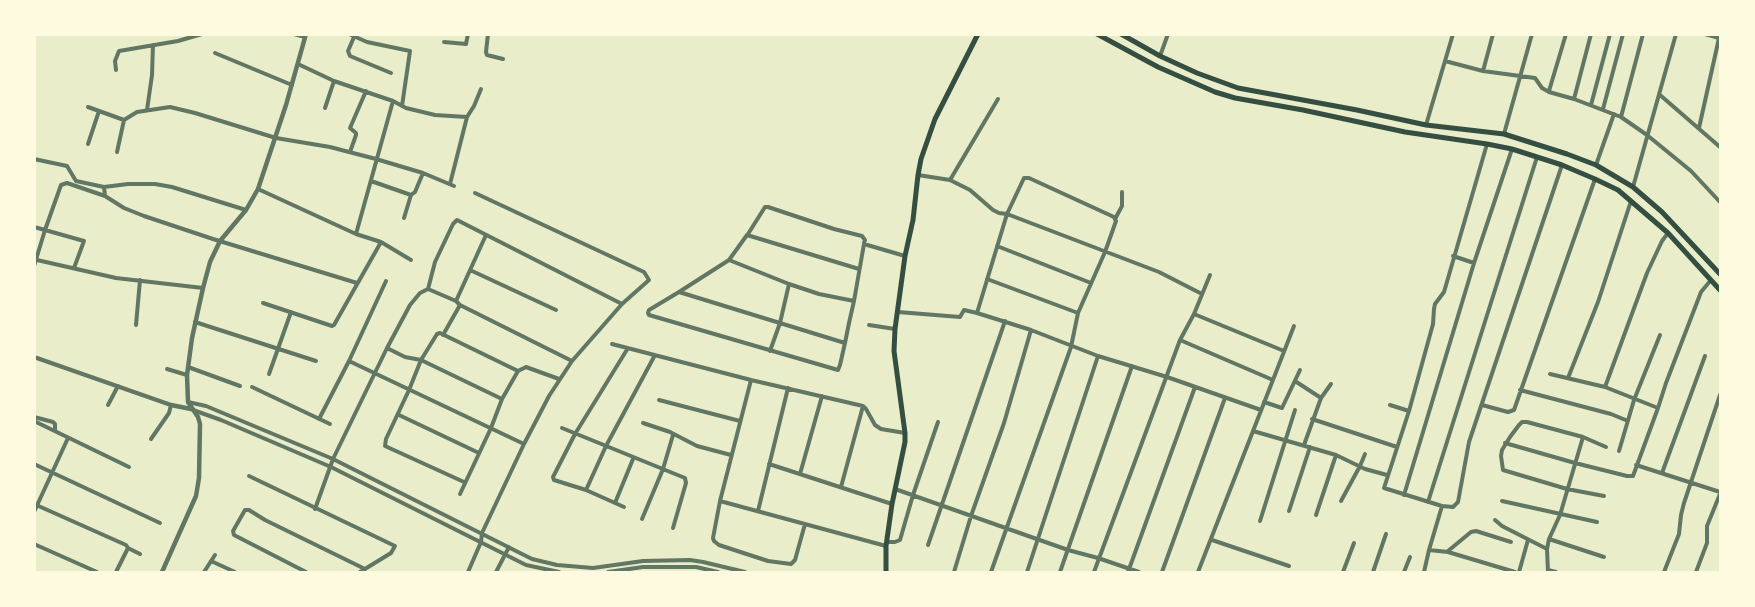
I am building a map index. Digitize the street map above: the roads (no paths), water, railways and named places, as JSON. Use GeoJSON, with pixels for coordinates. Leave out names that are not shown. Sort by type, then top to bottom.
{"type":"FeatureCollection","features":[{"type":"Feature","properties":{"kind":"main road"},"geometry":{"type":"LineString","coordinates":[[886,573],[892,504],[905,433],[894,351],[895,329],[918,175],[935,119],[978,34]]}},
{"type":"Feature","properties":{"kind":"main road"},"geometry":{"type":"LineString","coordinates":[[1097,34],[1158,67],[1235,98],[1405,132],[1512,149],[1562,165],[1618,190],[1668,233],[1720,291]]}},
{"type":"Feature","properties":{"kind":"main road"},"geometry":{"type":"LineString","coordinates":[[1121,34],[1160,56],[1238,88],[1426,125],[1504,134],[1596,165],[1633,188],[1675,224],[1720,274]]}},
{"type":"Feature","properties":{"kind":"main road"},"geometry":{"type":"LineString","coordinates":[[1193,82],[1197,73]]}},
{"type":"Feature","properties":{"kind":"street"},"geometry":{"type":"LineString","coordinates":[[116,70],[115,61],[119,51],[178,41],[202,34]]}},
{"type":"Feature","properties":{"kind":"street"},"geometry":{"type":"LineString","coordinates":[[162,573],[196,496],[200,424],[188,402],[188,367],[202,288],[210,262],[220,241],[246,210],[258,189],[276,138],[305,36],[294,34]]}},
{"type":"Feature","properties":{"kind":"street"},"geometry":{"type":"LineString","coordinates":[[444,42],[465,44],[468,34]]}},
{"type":"Feature","properties":{"kind":"street"},"geometry":{"type":"LineString","coordinates":[[488,34],[486,52],[503,59]]}},
{"type":"Feature","properties":{"kind":"street"},"geometry":{"type":"LineString","coordinates":[[1160,56],[1168,34]]}},
{"type":"Feature","properties":{"kind":"street"},"geometry":{"type":"LineString","coordinates":[[1426,125],[1453,34]]}},
{"type":"Feature","properties":{"kind":"street"},"geometry":{"type":"LineString","coordinates":[[1483,71],[1493,34]]}},
{"type":"Feature","properties":{"kind":"street"},"geometry":{"type":"LineString","coordinates":[[1504,134],[1532,34]]}},
{"type":"Feature","properties":{"kind":"street"},"geometry":{"type":"LineString","coordinates":[[1549,92],[1566,34]]}},
{"type":"Feature","properties":{"kind":"street"},"geometry":{"type":"LineString","coordinates":[[1574,99],[1591,34]]}},
{"type":"Feature","properties":{"kind":"street"},"geometry":{"type":"LineString","coordinates":[[1591,105],[1610,34]]}},
{"type":"Feature","properties":{"kind":"street"},"geometry":{"type":"LineString","coordinates":[[1603,109],[1623,34]]}},
{"type":"Feature","properties":{"kind":"street"},"geometry":{"type":"LineString","coordinates":[[1621,117],[1643,34]]}},
{"type":"Feature","properties":{"kind":"street"},"geometry":{"type":"LineString","coordinates":[[1633,188],[1676,34]]}},
{"type":"Feature","properties":{"kind":"street"},"geometry":{"type":"LineString","coordinates":[[1699,128],[1720,38],[1705,34]]}},
{"type":"Feature","properties":{"kind":"street"},"geometry":{"type":"LineString","coordinates":[[391,73],[350,56],[348,51],[352,36],[367,42],[410,51],[402,106]]}},
{"type":"Feature","properties":{"kind":"street"},"geometry":{"type":"LineString","coordinates":[[147,110],[152,80],[153,45]]}},
{"type":"Feature","properties":{"kind":"street"},"geometry":{"type":"LineString","coordinates":[[215,53],[292,85]]}},
{"type":"Feature","properties":{"kind":"street"},"geometry":{"type":"LineString","coordinates":[[1445,61],[1483,71],[1535,78],[1542,88],[1549,92],[1621,117],[1691,171],[1720,202]]}},
{"type":"Feature","properties":{"kind":"street"},"geometry":{"type":"LineString","coordinates":[[298,64],[334,81],[402,106],[435,115],[467,117]]}},
{"type":"Feature","properties":{"kind":"street"},"geometry":{"type":"LineString","coordinates":[[325,108],[334,81]]}},
{"type":"Feature","properties":{"kind":"street"},"geometry":{"type":"LineString","coordinates":[[117,152],[124,120],[137,112],[170,107],[276,138],[376,159],[423,173],[452,185],[467,117],[481,89]]}},
{"type":"Feature","properties":{"kind":"street"},"geometry":{"type":"LineString","coordinates":[[350,152],[356,133],[350,128],[366,91]]}},
{"type":"Feature","properties":{"kind":"street"},"geometry":{"type":"LineString","coordinates":[[1660,96],[1720,147]]}},
{"type":"Feature","properties":{"kind":"street"},"geometry":{"type":"LineString","coordinates":[[950,180],[998,99]]}},
{"type":"Feature","properties":{"kind":"street"},"geometry":{"type":"LineString","coordinates":[[356,234],[393,101]]}},
{"type":"Feature","properties":{"kind":"street"},"geometry":{"type":"LineString","coordinates":[[88,107],[124,120]]}},
{"type":"Feature","properties":{"kind":"street"},"geometry":{"type":"LineString","coordinates":[[88,144],[99,111]]}},
{"type":"Feature","properties":{"kind":"street"},"geometry":{"type":"LineString","coordinates":[[1596,165],[1614,114]]}},
{"type":"Feature","properties":{"kind":"street"},"geometry":{"type":"LineString","coordinates":[[1487,144],[1444,292],[1434,309],[1433,324],[1409,411],[1384,488],[1442,506],[1453,507],[1458,502],[1469,442],[1562,165]]}},
{"type":"Feature","properties":{"kind":"street"},"geometry":{"type":"LineString","coordinates":[[1404,495],[1474,263],[1512,149]]}},
{"type":"Feature","properties":{"kind":"street"},"geometry":{"type":"LineString","coordinates":[[1428,502],[1537,157]]}},
{"type":"Feature","properties":{"kind":"street"},"geometry":{"type":"LineString","coordinates":[[34,159],[67,166],[77,184],[144,216],[357,283]]}},
{"type":"Feature","properties":{"kind":"street"},"geometry":{"type":"LineString","coordinates":[[404,219],[411,195],[415,192],[423,173]]}},
{"type":"Feature","properties":{"kind":"street"},"geometry":{"type":"LineString","coordinates":[[918,175],[950,180],[970,190],[993,210],[1159,272],[1202,294]]}},
{"type":"Feature","properties":{"kind":"street"},"geometry":{"type":"LineString","coordinates":[[977,313],[1007,214],[1023,180],[1026,178],[1115,219]]}},
{"type":"Feature","properties":{"kind":"street"},"geometry":{"type":"LineString","coordinates":[[1482,405],[1512,412],[1514,410],[1595,179]]}},
{"type":"Feature","properties":{"kind":"street"},"geometry":{"type":"LineString","coordinates":[[371,181],[411,195]]}},
{"type":"Feature","properties":{"kind":"street"},"geometry":{"type":"LineString","coordinates":[[34,266],[37,260],[37,245],[45,230],[61,185],[67,183],[104,187],[155,184],[246,210]]}},
{"type":"Feature","properties":{"kind":"street"},"geometry":{"type":"LineString","coordinates":[[104,187],[105,196]]}},
{"type":"Feature","properties":{"kind":"street"},"geometry":{"type":"LineString","coordinates":[[258,189],[356,234],[381,242],[411,260]]}},
{"type":"Feature","properties":{"kind":"street"},"geometry":{"type":"LineString","coordinates":[[991,573],[1071,347],[1078,314],[1122,206],[1122,192]]}},
{"type":"Feature","properties":{"kind":"street"},"geometry":{"type":"LineString","coordinates":[[468,573],[481,542],[482,533],[524,444],[559,380],[572,361],[622,304],[648,282],[648,276],[644,272],[476,193]]}},
{"type":"Feature","properties":{"kind":"street"},"geometry":{"type":"LineString","coordinates":[[1568,378],[1598,302],[1631,201]]}},
{"type":"Feature","properties":{"kind":"street"},"geometry":{"type":"LineString","coordinates":[[766,207],[862,236],[865,240],[845,343],[839,369],[836,371],[649,315],[649,310],[729,260],[747,234],[766,207]]}},
{"type":"Feature","properties":{"kind":"street"},"geometry":{"type":"LineString","coordinates":[[315,509],[333,459],[387,348],[415,297],[428,289],[435,262],[455,222],[461,221],[622,304]]}},
{"type":"Feature","properties":{"kind":"street"},"geometry":{"type":"LineString","coordinates":[[34,227],[84,241],[74,268]]}},
{"type":"Feature","properties":{"kind":"street"},"geometry":{"type":"LineString","coordinates":[[1605,387],[1647,273],[1668,233]]}},
{"type":"Feature","properties":{"kind":"street"},"geometry":{"type":"LineString","coordinates":[[747,234],[859,269]]}},
{"type":"Feature","properties":{"kind":"street"},"geometry":{"type":"LineString","coordinates":[[456,301],[486,235]]}},
{"type":"Feature","properties":{"kind":"street"},"geometry":{"type":"LineString","coordinates":[[264,303],[332,326],[337,323],[381,242]]}},
{"type":"Feature","properties":{"kind":"street"},"geometry":{"type":"LineString","coordinates":[[864,244],[906,256]]}},
{"type":"Feature","properties":{"kind":"street"},"geometry":{"type":"LineString","coordinates":[[997,246],[1091,283]]}},
{"type":"Feature","properties":{"kind":"street"},"geometry":{"type":"LineString","coordinates":[[1453,256],[1474,263]]}},
{"type":"Feature","properties":{"kind":"street"},"geometry":{"type":"LineString","coordinates":[[37,260],[116,278],[202,288]]}},
{"type":"Feature","properties":{"kind":"street"},"geometry":{"type":"LineString","coordinates":[[729,260],[789,285],[854,301]]}},
{"type":"Feature","properties":{"kind":"street"},"geometry":{"type":"LineString","coordinates":[[470,270],[556,310]]}},
{"type":"Feature","properties":{"kind":"street"},"geometry":{"type":"LineString","coordinates":[[1094,573],[1180,340],[1194,314],[1210,275]]}},
{"type":"Feature","properties":{"kind":"street"},"geometry":{"type":"LineString","coordinates":[[987,279],[1078,314]]}},
{"type":"Feature","properties":{"kind":"street"},"geometry":{"type":"LineString","coordinates":[[136,325],[140,280]]}},
{"type":"Feature","properties":{"kind":"street"},"geometry":{"type":"LineString","coordinates":[[1505,443],[1575,463],[1633,476],[1701,292],[1711,280]]}},
{"type":"Feature","properties":{"kind":"street"},"geometry":{"type":"LineString","coordinates":[[319,419],[386,281]]}},
{"type":"Feature","properties":{"kind":"street"},"geometry":{"type":"LineString","coordinates":[[770,351],[780,323],[789,285]]}},
{"type":"Feature","properties":{"kind":"street"},"geometry":{"type":"LineString","coordinates":[[428,289],[572,361]]}},
{"type":"Feature","properties":{"kind":"street"},"geometry":{"type":"LineString","coordinates":[[679,292],[845,343]]}},
{"type":"Feature","properties":{"kind":"street"},"geometry":{"type":"LineString","coordinates":[[443,335],[460,306]]}},
{"type":"Feature","properties":{"kind":"street"},"geometry":{"type":"LineString","coordinates":[[898,312],[960,317],[963,310],[977,313],[1261,410]]}},
{"type":"Feature","properties":{"kind":"street"},"geometry":{"type":"LineString","coordinates":[[269,374],[291,312]]}},
{"type":"Feature","properties":{"kind":"street"},"geometry":{"type":"LineString","coordinates":[[1194,314],[1284,351]]}},
{"type":"Feature","properties":{"kind":"street"},"geometry":{"type":"LineString","coordinates":[[928,544],[1005,321]]}},
{"type":"Feature","properties":{"kind":"street"},"geometry":{"type":"LineString","coordinates":[[195,322],[316,362]]}},
{"type":"Feature","properties":{"kind":"street"},"geometry":{"type":"LineString","coordinates":[[868,325],[895,329]]}},
{"type":"Feature","properties":{"kind":"street"},"geometry":{"type":"LineString","coordinates":[[1198,573],[1294,326]]}},
{"type":"Feature","properties":{"kind":"street"},"geometry":{"type":"LineString","coordinates":[[954,573],[971,516],[1004,423],[1031,330]]}},
{"type":"Feature","properties":{"kind":"street"},"geometry":{"type":"LineString","coordinates":[[464,482],[385,446],[421,360],[437,334],[518,371]]}},
{"type":"Feature","properties":{"kind":"street"},"geometry":{"type":"LineString","coordinates":[[1619,451],[1634,400],[1660,335]]}},
{"type":"Feature","properties":{"kind":"street"},"geometry":{"type":"LineString","coordinates":[[1180,340],[1273,380]]}},
{"type":"Feature","properties":{"kind":"street"},"geometry":{"type":"LineString","coordinates":[[612,344],[863,406],[875,425],[881,429],[905,433]]}},
{"type":"Feature","properties":{"kind":"street"},"geometry":{"type":"LineString","coordinates":[[387,348],[405,357],[421,360],[502,399]]}},
{"type":"Feature","properties":{"kind":"street"},"geometry":{"type":"LineString","coordinates":[[624,507],[586,490],[554,480],[553,477],[575,434],[628,348]]}},
{"type":"Feature","properties":{"kind":"street"},"geometry":{"type":"LineString","coordinates":[[586,490],[606,446],[655,355]]}},
{"type":"Feature","properties":{"kind":"street"},"geometry":{"type":"LineString","coordinates":[[1027,573],[1098,356]]}},
{"type":"Feature","properties":{"kind":"street"},"geometry":{"type":"LineString","coordinates":[[1662,474],[1705,356]]}},
{"type":"Feature","properties":{"kind":"street"},"geometry":{"type":"LineString","coordinates":[[34,357],[220,420],[331,467],[526,565],[559,573]]}},
{"type":"Feature","properties":{"kind":"street"},"geometry":{"type":"LineString","coordinates":[[349,361],[524,444]]}},
{"type":"Feature","properties":{"kind":"street"},"geometry":{"type":"LineString","coordinates":[[1060,573],[1132,366]]}},
{"type":"Feature","properties":{"kind":"street"},"geometry":{"type":"LineString","coordinates":[[188,367],[240,386]]}},
{"type":"Feature","properties":{"kind":"street"},"geometry":{"type":"LineString","coordinates":[[459,494],[491,428],[502,399],[518,371],[524,367],[559,380]]}},
{"type":"Feature","properties":{"kind":"street"},"geometry":{"type":"LineString","coordinates":[[167,369],[188,375]]}},
{"type":"Feature","properties":{"kind":"street"},"geometry":{"type":"LineString","coordinates":[[1264,402],[1282,408],[1300,370]]}},
{"type":"Feature","properties":{"kind":"street"},"geometry":{"type":"LineString","coordinates":[[1550,374],[1605,387],[1658,408]]}},
{"type":"Feature","properties":{"kind":"street"},"geometry":{"type":"LineString","coordinates":[[751,380],[712,538],[715,543],[768,561],[788,564],[795,560],[804,524]]}},
{"type":"Feature","properties":{"kind":"street"},"geometry":{"type":"LineString","coordinates":[[1295,381],[1321,398]]}},
{"type":"Feature","properties":{"kind":"street"},"geometry":{"type":"LineString","coordinates":[[1304,445],[1321,398],[1331,384]]}},
{"type":"Feature","properties":{"kind":"street"},"geometry":{"type":"LineString","coordinates":[[108,405],[118,386]]}},
{"type":"Feature","properties":{"kind":"street"},"geometry":{"type":"LineString","coordinates":[[252,387],[330,424]]}},
{"type":"Feature","properties":{"kind":"street"},"geometry":{"type":"LineString","coordinates":[[1129,571],[1195,387]]}},
{"type":"Feature","properties":{"kind":"street"},"geometry":{"type":"LineString","coordinates":[[758,511],[788,388]]}},
{"type":"Feature","properties":{"kind":"street"},"geometry":{"type":"LineString","coordinates":[[1520,390],[1611,414],[1628,421]]}},
{"type":"Feature","properties":{"kind":"street"},"geometry":{"type":"LineString","coordinates":[[1664,573],[1679,534],[1681,516],[1720,394]]}},
{"type":"Feature","properties":{"kind":"street"},"geometry":{"type":"LineString","coordinates":[[800,474],[822,396]]}},
{"type":"Feature","properties":{"kind":"street"},"geometry":{"type":"LineString","coordinates":[[1162,573],[1226,398]]}},
{"type":"Feature","properties":{"kind":"street"},"geometry":{"type":"LineString","coordinates":[[659,399],[740,422]]}},
{"type":"Feature","properties":{"kind":"street"},"geometry":{"type":"LineString","coordinates":[[179,406],[188,402],[206,406],[333,459],[532,559],[594,570],[643,561],[690,560],[745,572]]}},
{"type":"Feature","properties":{"kind":"street"},"geometry":{"type":"LineString","coordinates":[[151,440],[169,413],[171,405]]}},
{"type":"Feature","properties":{"kind":"street"},"geometry":{"type":"LineString","coordinates":[[1390,405],[1409,411]]}},
{"type":"Feature","properties":{"kind":"street"},"geometry":{"type":"LineString","coordinates":[[841,487],[863,406]]}},
{"type":"Feature","properties":{"kind":"street"},"geometry":{"type":"LineString","coordinates":[[1260,521],[1295,411]]}},
{"type":"Feature","properties":{"kind":"street"},"geometry":{"type":"LineString","coordinates":[[398,414],[479,453]]}},
{"type":"Feature","properties":{"kind":"street"},"geometry":{"type":"LineString","coordinates":[[34,419],[129,467]]}},
{"type":"Feature","properties":{"kind":"street"},"geometry":{"type":"LineString","coordinates":[[1312,419],[1397,447]]}},
{"type":"Feature","properties":{"kind":"street"},"geometry":{"type":"LineString","coordinates":[[720,501],[887,544],[895,542],[900,540],[938,422]]}},
{"type":"Feature","properties":{"kind":"street"},"geometry":{"type":"LineString","coordinates":[[1604,496],[1567,489],[1503,471],[1501,456],[1505,443],[1522,422],[1583,437],[1606,447]]}},
{"type":"Feature","properties":{"kind":"street"},"geometry":{"type":"LineString","coordinates":[[643,423],[670,432],[697,446],[731,454]]}},
{"type":"Feature","properties":{"kind":"street"},"geometry":{"type":"LineString","coordinates":[[562,428],[685,480],[673,528]]}},
{"type":"Feature","properties":{"kind":"street"},"geometry":{"type":"LineString","coordinates":[[1253,432],[1336,455],[1387,475]]}},
{"type":"Feature","properties":{"kind":"street"},"geometry":{"type":"LineString","coordinates":[[642,519],[663,469],[673,435]]}},
{"type":"Feature","properties":{"kind":"street"},"geometry":{"type":"LineString","coordinates":[[1556,573],[1548,571],[1547,549],[1560,515],[1583,437]]}},
{"type":"Feature","properties":{"kind":"street"},"geometry":{"type":"LineString","coordinates":[[34,512],[68,438]]}},
{"type":"Feature","properties":{"kind":"street"},"geometry":{"type":"LineString","coordinates":[[1289,511],[1310,447]]}},
{"type":"Feature","properties":{"kind":"street"},"geometry":{"type":"LineString","coordinates":[[1341,501],[1365,454]]}},
{"type":"Feature","properties":{"kind":"street"},"geometry":{"type":"LineString","coordinates":[[1316,515],[1336,455]]}},
{"type":"Feature","properties":{"kind":"street"},"geometry":{"type":"LineString","coordinates":[[615,503],[633,459]]}},
{"type":"Feature","properties":{"kind":"street"},"geometry":{"type":"LineString","coordinates":[[34,464],[160,523]]}},
{"type":"Feature","properties":{"kind":"street"},"geometry":{"type":"LineString","coordinates":[[769,464],[892,504]]}},
{"type":"Feature","properties":{"kind":"street"},"geometry":{"type":"LineString","coordinates":[[1636,465],[1720,493],[1707,526],[1707,543],[1695,573]]}},
{"type":"Feature","properties":{"kind":"street"},"geometry":{"type":"LineString","coordinates":[[249,476],[395,546],[391,553],[360,573]]}},
{"type":"Feature","properties":{"kind":"street"},"geometry":{"type":"LineString","coordinates":[[895,489],[1139,573]]}},
{"type":"Feature","properties":{"kind":"street"},"geometry":{"type":"LineString","coordinates":[[1502,501],[1597,522]]}},
{"type":"Feature","properties":{"kind":"street"},"geometry":{"type":"LineString","coordinates":[[36,505],[126,545],[140,554]]}},
{"type":"Feature","properties":{"kind":"street"},"geometry":{"type":"LineString","coordinates":[[1424,573],[1442,506]]}},
{"type":"Feature","properties":{"kind":"street"},"geometry":{"type":"LineString","coordinates":[[306,573],[234,535],[233,531],[245,510],[365,569]]}},
{"type":"Feature","properties":{"kind":"street"},"geometry":{"type":"LineString","coordinates":[[1495,520],[1502,526],[1547,549]]}},
{"type":"Feature","properties":{"kind":"street"},"geometry":{"type":"LineString","coordinates":[[1448,552],[1471,532],[1476,531],[1511,542]]}},
{"type":"Feature","properties":{"kind":"street"},"geometry":{"type":"LineString","coordinates":[[1373,573],[1386,534]]}},
{"type":"Feature","properties":{"kind":"street"},"geometry":{"type":"LineString","coordinates":[[1549,539],[1604,556]]}},
{"type":"Feature","properties":{"kind":"street"},"geometry":{"type":"LineString","coordinates":[[1212,540],[1289,566]]}},
{"type":"Feature","properties":{"kind":"street"},"geometry":{"type":"LineString","coordinates":[[1429,550],[1448,552],[1517,573],[1528,540]]}},
{"type":"Feature","properties":{"kind":"street"},"geometry":{"type":"LineString","coordinates":[[1343,573],[1353,543]]}},
{"type":"Feature","properties":{"kind":"street"},"geometry":{"type":"LineString","coordinates":[[34,544],[97,573]]}},
{"type":"Feature","properties":{"kind":"street"},"geometry":{"type":"LineString","coordinates":[[496,573],[509,547]]}},
{"type":"Feature","properties":{"kind":"street"},"geometry":{"type":"LineString","coordinates":[[116,573],[128,548]]}},
{"type":"Feature","properties":{"kind":"street"},"geometry":{"type":"LineString","coordinates":[[204,573],[215,555]]}},
{"type":"Feature","properties":{"kind":"street"},"geometry":{"type":"LineString","coordinates":[[1404,573],[1410,557]]}},
{"type":"Feature","properties":{"kind":"street"},"geometry":{"type":"LineString","coordinates":[[211,561],[235,573]]}},
{"type":"Feature","properties":{"kind":"street"},"geometry":{"type":"LineString","coordinates":[[608,573],[643,567],[696,567],[718,573]]}},
{"type":"Feature","properties":{"kind":"street"},"geometry":{"type":"LineString","coordinates":[[689,567],[690,573]]}},
{"type":"Feature","properties":{"kind":"street"},"geometry":{"type":"LineString","coordinates":[[696,567],[696,573]]}}]}
